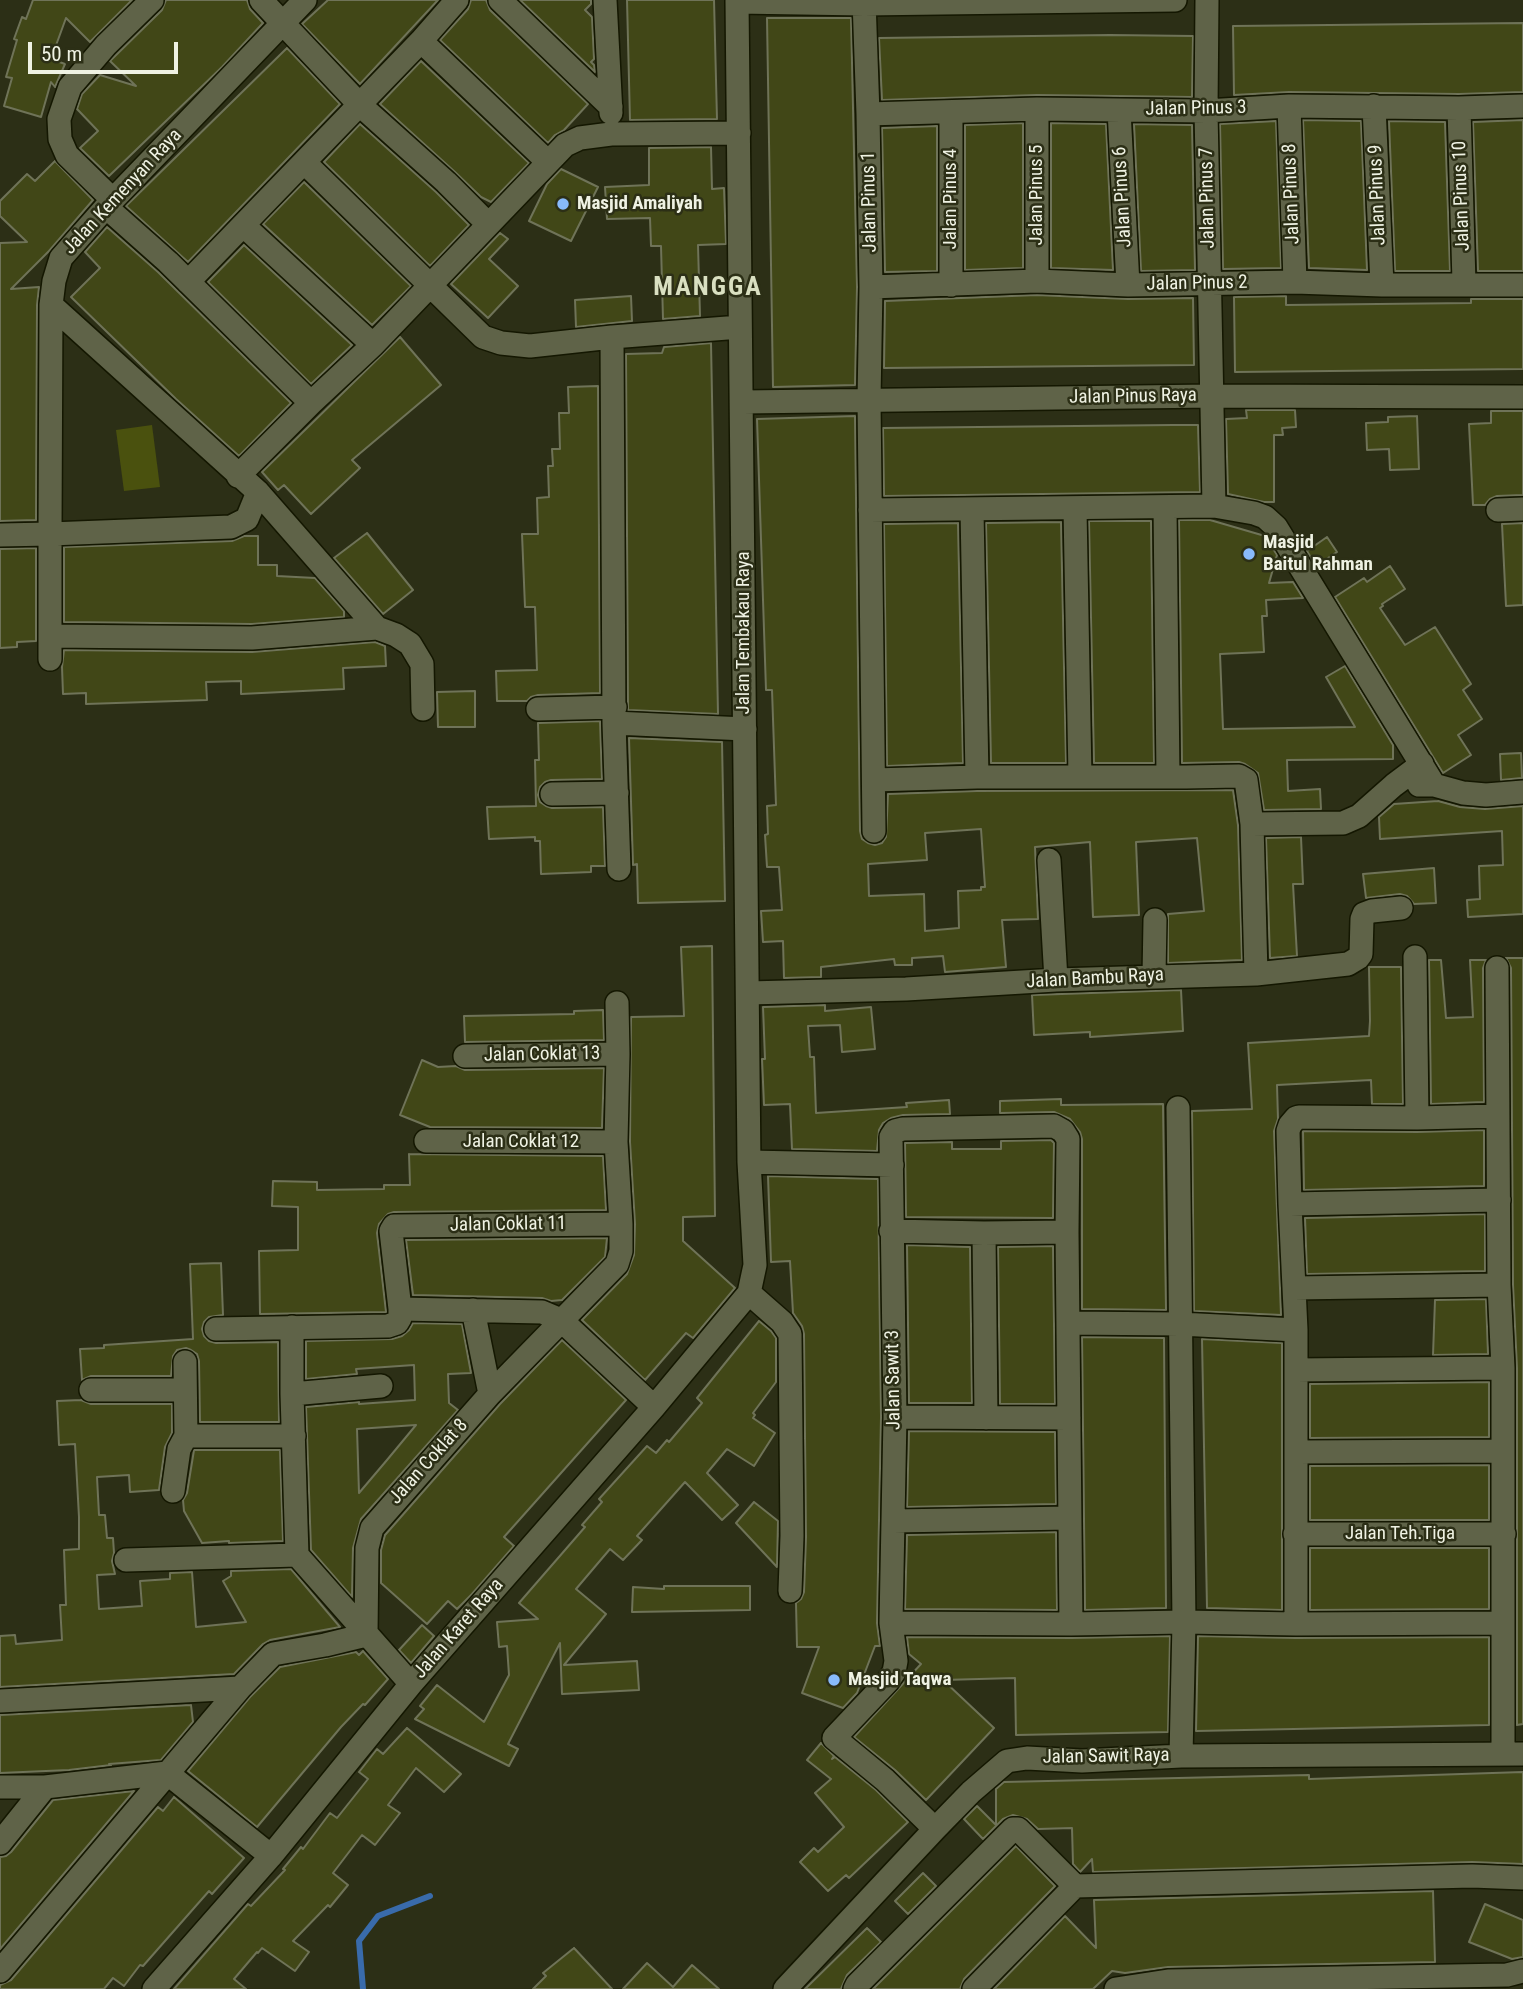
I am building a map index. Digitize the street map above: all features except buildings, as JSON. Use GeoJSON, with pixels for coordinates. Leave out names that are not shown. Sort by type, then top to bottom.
{"type":"FeatureCollection","features":[{"type":"Feature","properties":{"kind":"street"},"geometry":{"type":"LineString","coordinates":[[152,0],[106,45],[70,88],[59,119],[60,139],[67,155],[110,203],[311,403]]}},
{"type":"Feature","properties":{"kind":"street"},"geometry":{"type":"LineString","coordinates":[[261,0],[360,104],[446,182],[488,225]]}},
{"type":"Feature","properties":{"kind":"street","name":"Jalan Kemenyan Raya"},"geometry":{"type":"LineString","coordinates":[[305,0],[110,203],[61,258],[51,305],[50,648],[252,638],[377,628]]}},
{"type":"Feature","properties":{"kind":"street"},"geometry":{"type":"LineString","coordinates":[[188,282],[421,41],[457,0]]}},
{"type":"Feature","properties":{"kind":"street"},"geometry":{"type":"LineString","coordinates":[[500,0],[611,107]]}},
{"type":"Feature","properties":{"kind":"street"},"geometry":{"type":"LineString","coordinates":[[605,0],[611,134]]}},
{"type":"Feature","properties":{"kind":"street"},"geometry":{"type":"LineString","coordinates":[[737,1],[1175,0]]}},
{"type":"Feature","properties":{"kind":"street","name":"Jalan Pinus 7"},"geometry":{"type":"LineString","coordinates":[[1207,0],[1206,111],[1214,506]]}},
{"type":"Feature","properties":{"kind":"street","name":"Jalan Tembakau Raya"},"geometry":{"type":"LineString","coordinates":[[737,1],[749,1162],[755,1265]]}},
{"type":"Feature","properties":{"kind":"street","name":"Jalan Pinus 1"},"geometry":{"type":"LineString","coordinates":[[864,2],[871,286],[869,400],[874,831]]}},
{"type":"Feature","properties":{"kind":"street"},"geometry":{"type":"LineString","coordinates":[[421,41],[548,162]]}},
{"type":"Feature","properties":{"kind":"street","name":"Jalan Pinus 3"},"geometry":{"type":"LineString","coordinates":[[868,114],[1037,109],[1206,111],[1289,106],[1523,106]]}},
{"type":"Feature","properties":{"kind":"street","name":"Jalan Pinus 8"},"geometry":{"type":"LineString","coordinates":[[1289,106],[1295,282]]}},
{"type":"Feature","properties":{"kind":"street","name":"Jalan Pinus 9"},"geometry":{"type":"LineString","coordinates":[[1374,106],[1382,285]]}},
{"type":"Feature","properties":{"kind":"street","name":"Jalan Pinus 10"},"geometry":{"type":"LineString","coordinates":[[1459,108],[1464,284]]}},
{"type":"Feature","properties":{"kind":"street","name":"Jalan Pinus 5"},"geometry":{"type":"LineString","coordinates":[[1037,109],[1037,281]]}},
{"type":"Feature","properties":{"kind":"street","name":"Jalan Pinus 6"},"geometry":{"type":"LineString","coordinates":[[1119,110],[1128,285]]}},
{"type":"Feature","properties":{"kind":"street","name":"Jalan Pinus 4"},"geometry":{"type":"LineString","coordinates":[[951,113],[951,285]]}},
{"type":"Feature","properties":{"kind":"street"},"geometry":{"type":"LineString","coordinates":[[238,476],[373,345],[565,145],[580,138],[611,134],[739,132]]}},
{"type":"Feature","properties":{"kind":"street"},"geometry":{"type":"LineString","coordinates":[[304,162],[483,337],[501,343],[530,346],[740,327]]}},
{"type":"Feature","properties":{"kind":"street"},"geometry":{"type":"LineString","coordinates":[[243,225],[373,345]]}},
{"type":"Feature","properties":{"kind":"street","name":"Jalan Pinus 2"},"geometry":{"type":"LineString","coordinates":[[871,286],[1037,281],[1128,285],[1295,282],[1523,285]]}},
{"type":"Feature","properties":{"kind":"street"},"geometry":{"type":"LineString","coordinates":[[51,305],[258,492],[377,628],[410,644],[422,664],[423,709]]}},
{"type":"Feature","properties":{"kind":"street"},"geometry":{"type":"LineString","coordinates":[[612,337],[614,715],[620,869]]}},
{"type":"Feature","properties":{"kind":"street","name":"Jalan Pinus Raya"},"geometry":{"type":"LineString","coordinates":[[743,402],[1212,396],[1523,397]]}},
{"type":"Feature","properties":{"kind":"street"},"geometry":{"type":"LineString","coordinates":[[0,535],[231,527],[247,519],[258,492]]}},
{"type":"Feature","properties":{"kind":"street"},"geometry":{"type":"LineString","coordinates":[[870,510],[1214,506],[1265,517],[1276,527],[1434,785]]}},
{"type":"Feature","properties":{"kind":"street"},"geometry":{"type":"LineString","coordinates":[[1165,508],[1168,777]]}},
{"type":"Feature","properties":{"kind":"street"},"geometry":{"type":"LineString","coordinates":[[1075,509],[1080,778]]}},
{"type":"Feature","properties":{"kind":"street"},"geometry":{"type":"LineString","coordinates":[[1498,510],[1523,509]]}},
{"type":"Feature","properties":{"kind":"street"},"geometry":{"type":"LineString","coordinates":[[972,510],[977,777]]}},
{"type":"Feature","properties":{"kind":"street"},"geometry":{"type":"LineString","coordinates":[[538,709],[745,729]]}},
{"type":"Feature","properties":{"kind":"street"},"geometry":{"type":"LineString","coordinates":[[1252,824],[1343,823],[1359,816],[1422,764]]}},
{"type":"Feature","properties":{"kind":"street"},"geometry":{"type":"LineString","coordinates":[[874,780],[1239,776],[1246,780],[1252,824],[1256,974]]}},
{"type":"Feature","properties":{"kind":"street"},"geometry":{"type":"LineString","coordinates":[[1394,785],[1434,785],[1463,793],[1523,792]]}},
{"type":"Feature","properties":{"kind":"street"},"geometry":{"type":"LineString","coordinates":[[552,794],[617,793]]}},
{"type":"Feature","properties":{"kind":"street"},"geometry":{"type":"LineString","coordinates":[[1049,860],[1056,980]]}},
{"type":"Feature","properties":{"kind":"street","name":"Jalan Bambu Raya"},"geometry":{"type":"LineString","coordinates":[[748,993],[1256,974],[1348,964],[1361,954],[1364,914],[1401,908]]}},
{"type":"Feature","properties":{"kind":"street"},"geometry":{"type":"LineString","coordinates":[[1154,920],[1154,976]]}},
{"type":"Feature","properties":{"kind":"street"},"geometry":{"type":"LineString","coordinates":[[1415,957],[1417,1118]]}},
{"type":"Feature","properties":{"kind":"street"},"geometry":{"type":"LineString","coordinates":[[1497,968],[1499,1285],[1510,1359],[1502,1451],[1502,1623],[1513,1754]]}},
{"type":"Feature","properties":{"kind":"street","name":"Jalan Coklat 8"},"geometry":{"type":"LineString","coordinates":[[366,1635],[367,1548],[372,1528],[490,1394],[617,1264],[621,1251],[621,1224],[616,1142],[617,1003]]}},
{"type":"Feature","properties":{"kind":"street","name":"Jalan Coklat 13"},"geometry":{"type":"LineString","coordinates":[[466,1056],[618,1054]]}},
{"type":"Feature","properties":{"kind":"street"},"geometry":{"type":"LineString","coordinates":[[1178,1108],[1184,1622],[1181,1756]]}},
{"type":"Feature","properties":{"kind":"street"},"geometry":{"type":"LineString","coordinates":[[1296,1624],[1296,1330],[1290,1204],[1290,1125],[1296,1118],[1497,1116]]}},
{"type":"Feature","properties":{"kind":"street","name":"Jalan Sawit 3"},"geometry":{"type":"LineString","coordinates":[[935,1829],[886,1780],[834,1738],[894,1672],[896,1661],[891,1623],[895,1417],[891,1137],[895,1131],[903,1129],[1054,1126],[1063,1131],[1069,1139],[1067,1231]]}},
{"type":"Feature","properties":{"kind":"street","name":"Jalan Coklat 12"},"geometry":{"type":"LineString","coordinates":[[426,1141],[616,1142]]}},
{"type":"Feature","properties":{"kind":"street"},"geometry":{"type":"LineString","coordinates":[[749,1162],[892,1165]]}},
{"type":"Feature","properties":{"kind":"street"},"geometry":{"type":"LineString","coordinates":[[1290,1204],[1499,1200]]}},
{"type":"Feature","properties":{"kind":"street","name":"Jalan Coklat 11"},"geometry":{"type":"LineString","coordinates":[[400,1309],[391,1231],[394,1226],[621,1224]]}},
{"type":"Feature","properties":{"kind":"street"},"geometry":{"type":"LineString","coordinates":[[891,1231],[1067,1231],[1071,1624]]}},
{"type":"Feature","properties":{"kind":"street"},"geometry":{"type":"LineString","coordinates":[[984,1233],[986,1418]]}},
{"type":"Feature","properties":{"kind":"street","name":"Jalan Karet Raya"},"geometry":{"type":"LineString","coordinates":[[154,1989],[271,1856],[411,1685],[750,1293],[755,1265]]}},
{"type":"Feature","properties":{"kind":"street"},"geometry":{"type":"LineString","coordinates":[[1294,1288],[1499,1285]]}},
{"type":"Feature","properties":{"kind":"street"},"geometry":{"type":"LineString","coordinates":[[750,1293],[782,1322],[790,1334],[790,1591]]}},
{"type":"Feature","properties":{"kind":"street"},"geometry":{"type":"LineString","coordinates":[[216,1329],[388,1326],[397,1323],[400,1309],[542,1312],[561,1320],[654,1407]]}},
{"type":"Feature","properties":{"kind":"street"},"geometry":{"type":"LineString","coordinates":[[473,1310],[490,1394]]}},
{"type":"Feature","properties":{"kind":"street"},"geometry":{"type":"LineString","coordinates":[[1069,1323],[1180,1324],[1296,1330]]}},
{"type":"Feature","properties":{"kind":"street"},"geometry":{"type":"LineString","coordinates":[[292,1328],[297,1555],[411,1685]]}},
{"type":"Feature","properties":{"kind":"street"},"geometry":{"type":"LineString","coordinates":[[1296,1370],[1510,1359]]}},
{"type":"Feature","properties":{"kind":"street"},"geometry":{"type":"LineString","coordinates":[[173,1491],[179,1449],[186,1436],[185,1362]]}},
{"type":"Feature","properties":{"kind":"street"},"geometry":{"type":"LineString","coordinates":[[292,1394],[381,1386]]}},
{"type":"Feature","properties":{"kind":"street"},"geometry":{"type":"LineString","coordinates":[[91,1390],[185,1390]]}},
{"type":"Feature","properties":{"kind":"street"},"geometry":{"type":"LineString","coordinates":[[895,1417],[1069,1418]]}},
{"type":"Feature","properties":{"kind":"street"},"geometry":{"type":"LineString","coordinates":[[186,1436],[294,1436]]}},
{"type":"Feature","properties":{"kind":"street"},"geometry":{"type":"LineString","coordinates":[[1296,1452],[1502,1451]]}},
{"type":"Feature","properties":{"kind":"street"},"geometry":{"type":"LineString","coordinates":[[894,1521],[1069,1518]]}},
{"type":"Feature","properties":{"kind":"street","name":"Jalan Teh.Tiga"},"geometry":{"type":"LineString","coordinates":[[1296,1534],[1504,1534]]}},
{"type":"Feature","properties":{"kind":"street"},"geometry":{"type":"LineString","coordinates":[[126,1560],[297,1555]]}},
{"type":"Feature","properties":{"kind":"street"},"geometry":{"type":"LineString","coordinates":[[891,1623],[1502,1623]]}},
{"type":"Feature","properties":{"kind":"street"},"geometry":{"type":"LineString","coordinates":[[0,1970],[240,1688],[273,1654],[366,1635]]}},
{"type":"Feature","properties":{"kind":"street"},"geometry":{"type":"LineString","coordinates":[[0,1701],[240,1688]]}},
{"type":"Feature","properties":{"kind":"street","name":"Jalan Sawit Raya"},"geometry":{"type":"LineString","coordinates":[[785,1989],[971,1792],[1007,1761],[1027,1758],[1082,1761],[1181,1756],[1513,1754]]}},
{"type":"Feature","properties":{"kind":"street"},"geometry":{"type":"LineString","coordinates":[[0,1787],[45,1787],[167,1773],[271,1856]]}},
{"type":"Feature","properties":{"kind":"street"},"geometry":{"type":"LineString","coordinates":[[0,1843],[45,1787]]}},
{"type":"Feature","properties":{"kind":"street"},"geometry":{"type":"LineString","coordinates":[[855,1989],[856,1984],[1013,1829],[1018,1829],[1075,1885]]}},
{"type":"Feature","properties":{"kind":"street"},"geometry":{"type":"LineString","coordinates":[[974,1989],[1075,1885],[1458,1876],[1523,1878]]}},
{"type":"Feature","properties":{"kind":"street"},"geometry":{"type":"LineString","coordinates":[[1116,1989],[1168,1980],[1293,1984],[1507,1975],[1523,1971]]}},
{"type":"Feature","properties":{"kind":"green space"},"geometry":{"type":"Polygon","coordinates":[[[152,425],[160,487],[124,491],[116,430],[152,425]]]}},
{"type":"Feature","properties":{"kind":"waterway"},"geometry":{"type":"LineString","coordinates":[[363,1989],[359,1941],[378,1916],[430,1896]]}},
{"type":"Feature","properties":{"kind":"place","name":"Masjid Amaliyah"},"geometry":{"type":"Point","coordinates":[563,204]}},
{"type":"Feature","properties":{"kind":"place","name":"Masjid Baitul Rahman"},"geometry":{"type":"Point","coordinates":[1249,554]}},
{"type":"Feature","properties":{"kind":"place","name":"Masjid Taqwa"},"geometry":{"type":"Point","coordinates":[834,1680]}},
{"type":"Feature","properties":{"kind":"district","name":"MANGGA"},"geometry":{"type":"Point","coordinates":[708,288]}}]}
